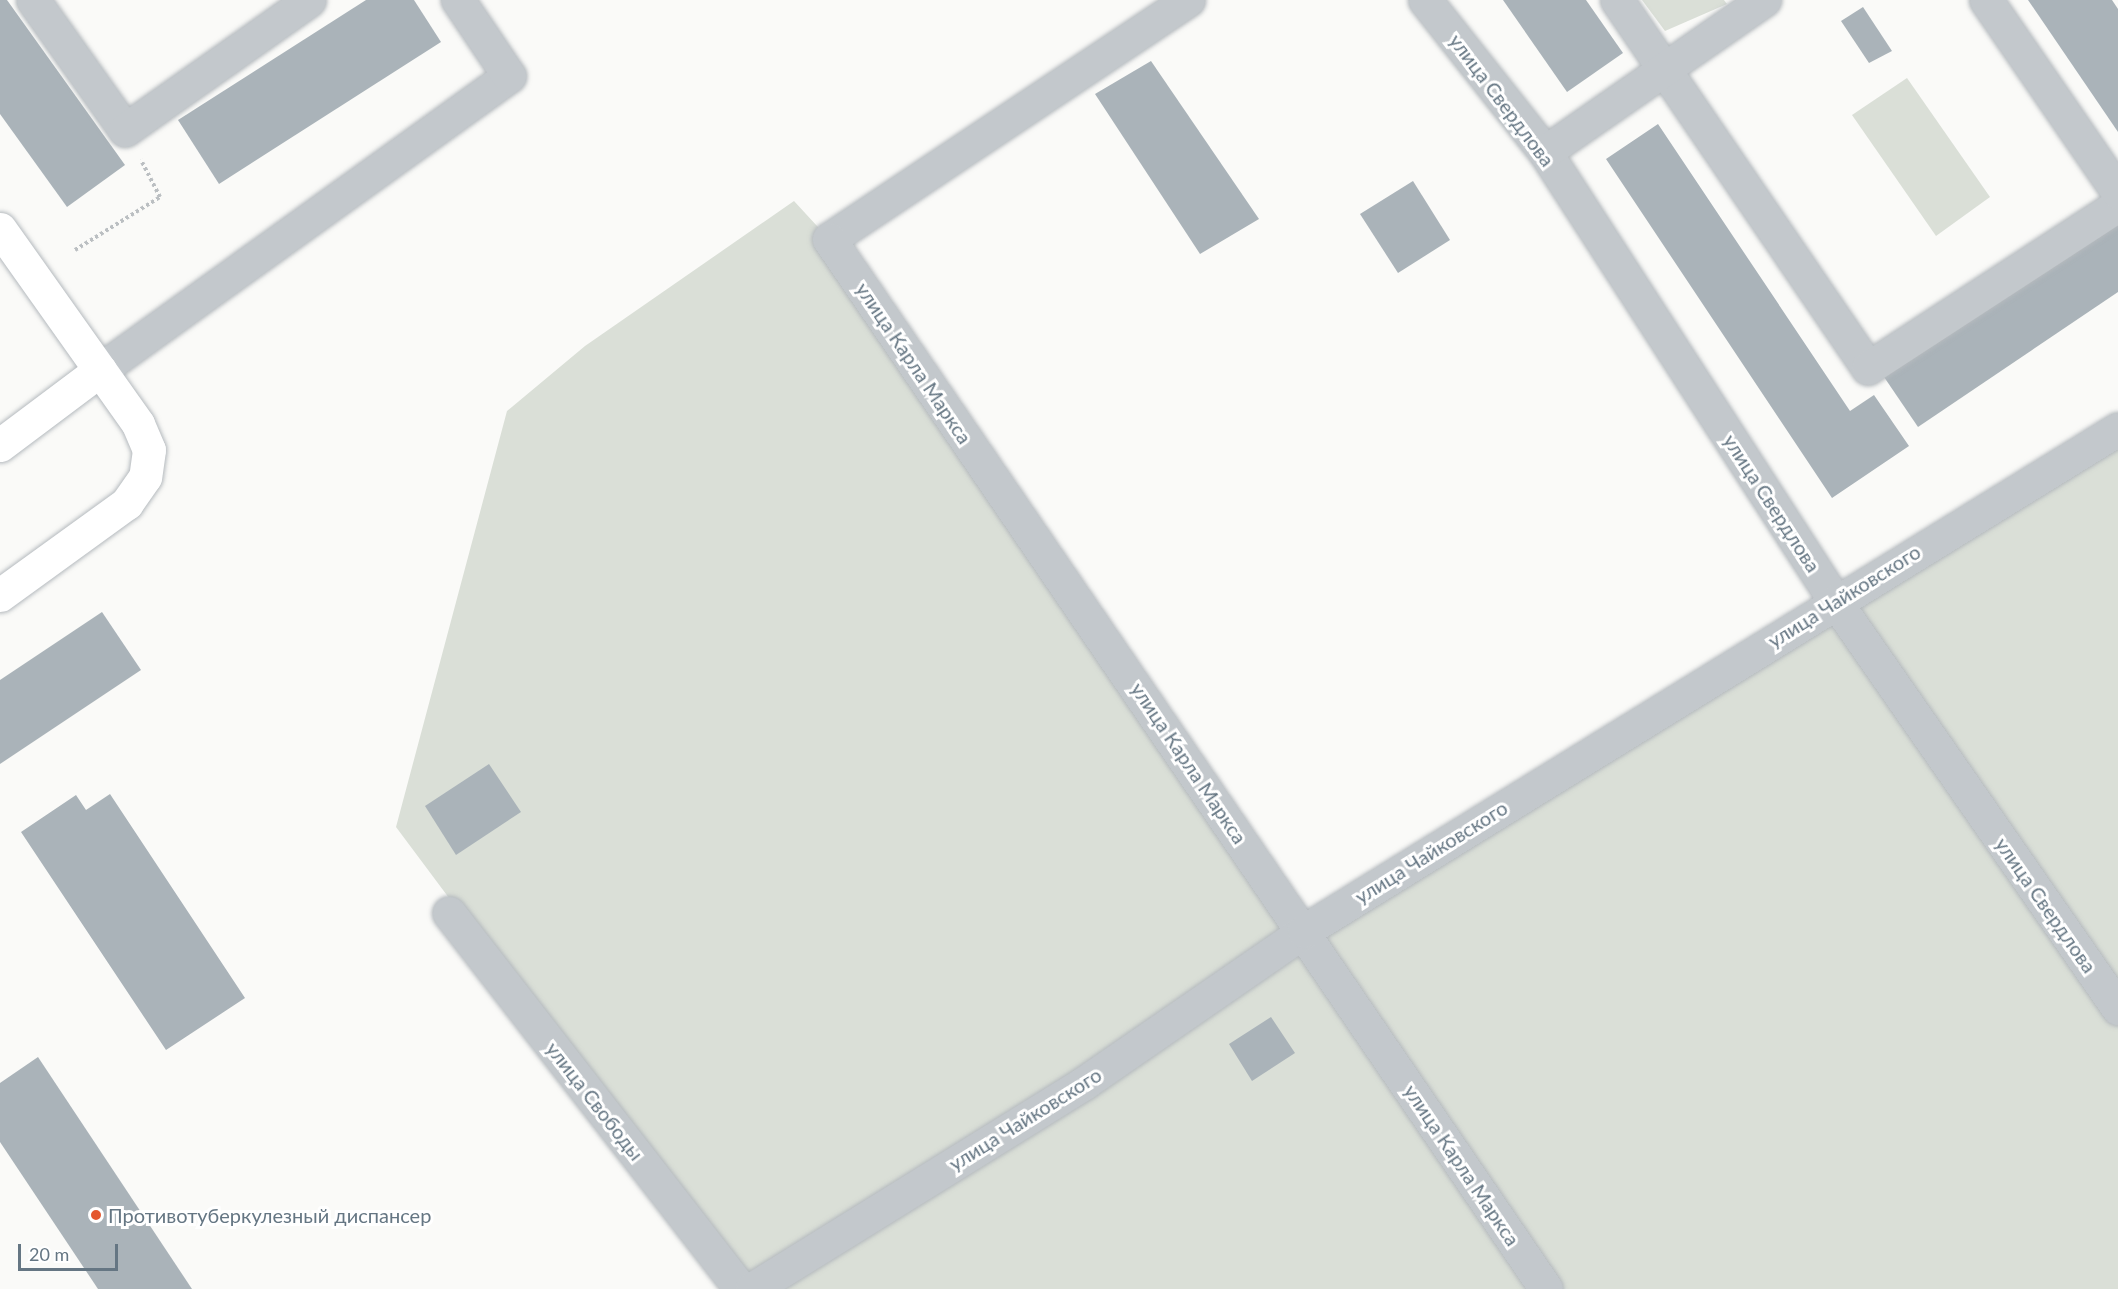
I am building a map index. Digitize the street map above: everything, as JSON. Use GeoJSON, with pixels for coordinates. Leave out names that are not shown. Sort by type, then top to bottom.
{"type":"FeatureCollection","features":[{"type":"Feature","properties":{"kind":"main road"},"geometry":{"type":"LineString","coordinates":[[0,229],[138,424],[149,450],[145,477],[127,503],[0,595]]}},
{"type":"Feature","properties":{"kind":"main road"},"geometry":{"type":"LineString","coordinates":[[0,445],[100,370]]}},
{"type":"Feature","properties":{"kind":"street"},"geometry":{"type":"LineString","coordinates":[[33,0],[125,130],[309,0]]}},
{"type":"Feature","properties":{"kind":"street"},"geometry":{"type":"LineString","coordinates":[[100,370],[509,76],[458,0]]}},
{"type":"Feature","properties":{"kind":"street","name":"улица Карла Маркса"},"geometry":{"type":"LineString","coordinates":[[1188,0],[830,239],[1546,1289]]}},
{"type":"Feature","properties":{"kind":"street","name":"улица Свердлова"},"geometry":{"type":"LineString","coordinates":[[1425,0],[1545,152],[1835,601],[2118,1008]]}},
{"type":"Feature","properties":{"kind":"street"},"geometry":{"type":"LineString","coordinates":[[1617,0],[1868,368],[2118,206]]}},
{"type":"Feature","properties":{"kind":"street"},"geometry":{"type":"LineString","coordinates":[[1986,0],[2118,192]]}},
{"type":"Feature","properties":{"kind":"street"},"geometry":{"type":"LineString","coordinates":[[1545,152],[1754,3]]}},
{"type":"Feature","properties":{"kind":"street","name":"улица Чайковского"},"geometry":{"type":"LineString","coordinates":[[752,1289],[1084,1083],[1304,931],[1835,601],[2118,429]]}},
{"type":"Feature","properties":{"kind":"street","name":"улица Свободы"},"geometry":{"type":"LineString","coordinates":[[449,913],[741,1289]]}},
{"type":"Feature","properties":{"kind":"path"},"geometry":{"type":"LineString","coordinates":[[75,250],[160,197],[125,130]]}},
{"type":"Feature","properties":{"kind":"shaded area"},"geometry":{"type":"Polygon","coordinates":[[[1642,0],[1724,0],[1727,4],[1665,31],[1642,0]]]}},
{"type":"Feature","properties":{"kind":"shaded area"},"geometry":{"type":"Polygon","coordinates":[[[1907,78],[1990,197],[1936,236],[1852,115],[1907,78]]]}},
{"type":"Feature","properties":{"kind":"shaded area"},"geometry":{"type":"Polygon","coordinates":[[[794,201],[829,239],[1304,931],[2118,429],[2118,1289],[741,1289],[396,827],[507,411],[585,346],[794,201]]]}},
{"type":"Feature","properties":{"kind":"building"},"geometry":{"type":"Polygon","coordinates":[[[0,0],[7,0],[125,165],[67,207],[0,114],[0,0]]]}},
{"type":"Feature","properties":{"kind":"building"},"geometry":{"type":"Polygon","coordinates":[[[366,0],[414,0],[441,42],[219,184],[178,120],[366,0]]]}},
{"type":"Feature","properties":{"kind":"building"},"geometry":{"type":"Polygon","coordinates":[[[1503,0],[1586,0],[1623,53],[1567,92],[1503,0]]]}},
{"type":"Feature","properties":{"kind":"building"},"geometry":{"type":"Polygon","coordinates":[[[2028,0],[2112,0],[2118,9],[2118,132],[2028,0]]]}},
{"type":"Feature","properties":{"kind":"building"},"geometry":{"type":"Polygon","coordinates":[[[1863,7],[1892,51],[1869,63],[1841,21],[1863,7]]]}},
{"type":"Feature","properties":{"kind":"building"},"geometry":{"type":"Polygon","coordinates":[[[1151,61],[1259,219],[1200,254],[1095,94],[1151,61]]]}},
{"type":"Feature","properties":{"kind":"building"},"geometry":{"type":"Polygon","coordinates":[[[1658,124],[1850,411],[1874,395],[1909,446],[1832,498],[1606,159],[1658,124]]]}},
{"type":"Feature","properties":{"kind":"building"},"geometry":{"type":"Polygon","coordinates":[[[1413,181],[1450,240],[1398,273],[1360,214],[1413,181]]]}},
{"type":"Feature","properties":{"kind":"building"},"geometry":{"type":"Polygon","coordinates":[[[2118,215],[2118,292],[1918,427],[1882,374],[2118,215]]]}},
{"type":"Feature","properties":{"kind":"building"},"geometry":{"type":"Polygon","coordinates":[[[102,612],[141,670],[0,764],[0,680],[102,612]]]}},
{"type":"Feature","properties":{"kind":"building"},"geometry":{"type":"Polygon","coordinates":[[[489,764],[521,812],[456,855],[425,806],[489,764]]]}},
{"type":"Feature","properties":{"kind":"building"},"geometry":{"type":"Polygon","coordinates":[[[110,794],[245,998],[166,1050],[21,832],[76,795],[86,810],[110,794]]]}},
{"type":"Feature","properties":{"kind":"building"},"geometry":{"type":"Polygon","coordinates":[[[1271,1017],[1295,1053],[1252,1081],[1229,1044],[1271,1017]]]}},
{"type":"Feature","properties":{"kind":"building","name":"Противотуберкулезный диспансер"},"geometry":{"type":"Polygon","coordinates":[[[38,1057],[192,1289],[98,1289],[0,1142],[0,1083],[38,1057]]]}},
{"type":"Feature","properties":{"kind":"place","name":"Противотуберкулезный диспансер"},"geometry":{"type":"Point","coordinates":[96,1215]}}]}
